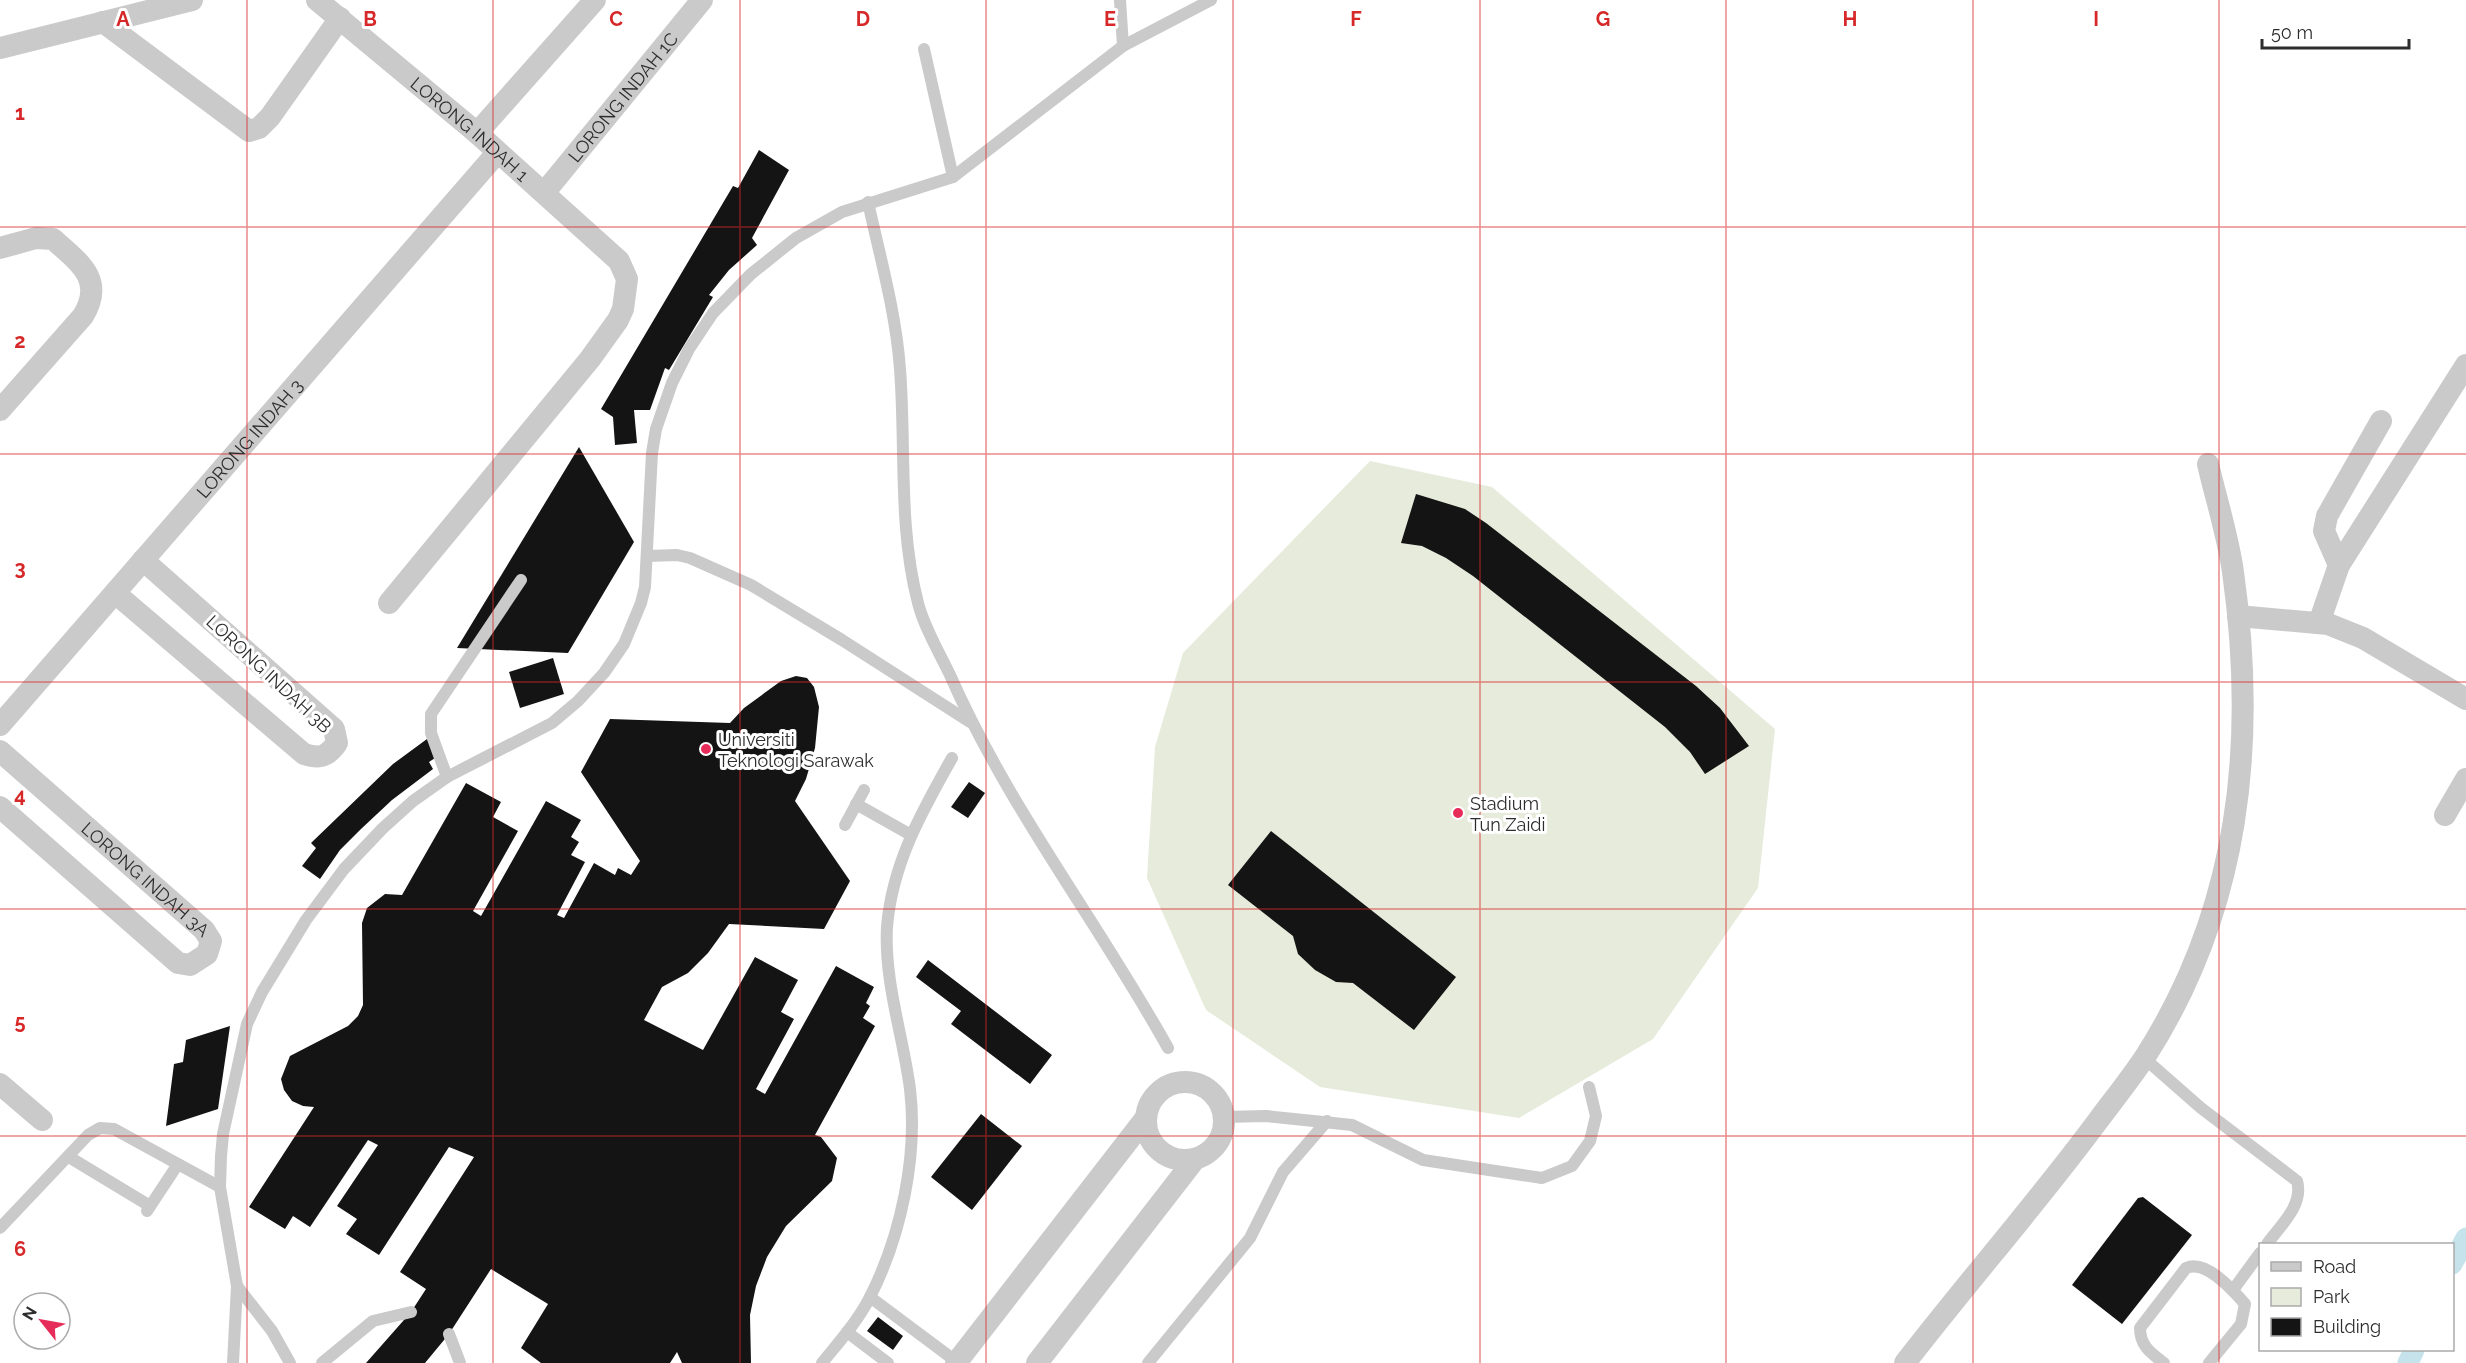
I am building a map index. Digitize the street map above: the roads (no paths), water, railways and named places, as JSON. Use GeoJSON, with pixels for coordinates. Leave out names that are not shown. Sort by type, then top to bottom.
{"type":"FeatureCollection","features":[{"type":"Feature","properties":{"kind":"street"},"geometry":{"type":"LineString","coordinates":[[0,48],[192,0]]}},
{"type":"Feature","properties":{"kind":"street","name":"LORONG INDAH 1"},"geometry":{"type":"LineString","coordinates":[[316,0],[477,133],[544,193],[619,261],[627,279],[626,296],[618,320],[590,359],[389,603]]}},
{"type":"Feature","properties":{"kind":"street"},"geometry":{"type":"LineString","coordinates":[[477,133],[595,0]]}},
{"type":"Feature","properties":{"kind":"street","name":"LORONG INDAH 1C"},"geometry":{"type":"LineString","coordinates":[[544,193],[702,0]]}},
{"type":"Feature","properties":{"kind":"street"},"geometry":{"type":"LineString","coordinates":[[103,22],[249,131],[259,128],[270,117],[340,18]]}},
{"type":"Feature","properties":{"kind":"street","name":"LORONG INDAH 3"},"geometry":{"type":"LineString","coordinates":[[0,725],[497,153]]}},
{"type":"Feature","properties":{"kind":"street"},"geometry":{"type":"LineString","coordinates":[[0,248],[36,238],[53,239],[88,274],[93,287],[91,303],[83,316],[0,410]]}},
{"type":"Feature","properties":{"kind":"street"},"geometry":{"type":"LineString","coordinates":[[2319,623],[2339,565],[2466,365]]}},
{"type":"Feature","properties":{"kind":"street"},"geometry":{"type":"LineString","coordinates":[[2339,565],[2324,531],[2327,516],[2381,421]]}},
{"type":"Feature","properties":{"kind":"street"},"geometry":{"type":"LineString","coordinates":[[1914,1360],[2061,1171],[2144,1058],[2180,996],[2205,936],[2223,882],[2234,828],[2244,705],[2233,569],[2208,464]]}},
{"type":"Feature","properties":{"kind":"street","name":"LORONG INDAH 3B"},"geometry":{"type":"LineString","coordinates":[[115,592],[304,754],[318,758],[329,754],[336,743],[334,729],[143,560]]}},
{"type":"Feature","properties":{"kind":"street"},"geometry":{"type":"LineString","coordinates":[[2238,616],[2319,623],[2363,638],[2466,699]]}},
{"type":"Feature","properties":{"kind":"street","name":"LORONG INDAH 3A"},"geometry":{"type":"LineString","coordinates":[[0,751],[204,930],[211,941],[207,954],[190,965],[173,960],[0,807]]}},
{"type":"Feature","properties":{"kind":"street"},"geometry":{"type":"LineString","coordinates":[[2445,815],[2466,779]]}},
{"type":"Feature","properties":{"kind":"street"},"geometry":{"type":"LineString","coordinates":[[957,1363],[1145,1119],[1155,1095],[1177,1083],[1190,1082],[1209,1090],[1216,1098],[1224,1117],[1223,1128],[1213,1148],[1195,1159],[1037,1363]]}},
{"type":"Feature","properties":{"kind":"street"},"geometry":{"type":"LineString","coordinates":[[0,1084],[42,1120]]}},
{"type":"Feature","properties":{"kind":"street"},"geometry":{"type":"LineString","coordinates":[[1145,1119],[1151,1143],[1160,1152],[1170,1158],[1195,1159]]}},
{"type":"Feature","properties":{"kind":"lane"},"geometry":{"type":"LineString","coordinates":[[1120,0],[1123,46]]}},
{"type":"Feature","properties":{"kind":"lane"},"geometry":{"type":"LineString","coordinates":[[233,1363],[237,1286],[220,1187],[222,1134],[247,1024],[262,992],[306,920],[344,869],[413,801],[447,777],[552,723],[604,673],[624,644],[642,603],[647,556],[652,453],[656,429],[672,383],[689,349],[713,313],[780,249],[822,221],[868,202],[953,177],[1123,46],[1210,0]]}},
{"type":"Feature","properties":{"kind":"lane"},"geometry":{"type":"LineString","coordinates":[[924,48],[953,177]]}},
{"type":"Feature","properties":{"kind":"lane"},"geometry":{"type":"LineString","coordinates":[[868,202],[897,331],[901,372],[905,525],[918,604],[971,723],[1038,838],[1138,993],[1168,1048]]}},
{"type":"Feature","properties":{"kind":"lane"},"geometry":{"type":"LineString","coordinates":[[647,556],[677,555],[690,558],[751,585],[843,640],[971,723]]}},
{"type":"Feature","properties":{"kind":"lane"},"geometry":{"type":"LineString","coordinates":[[447,777],[431,733],[432,714],[521,580]]}},
{"type":"Feature","properties":{"kind":"lane"},"geometry":{"type":"LineString","coordinates":[[822,1363],[847,1332],[870,1297],[892,1240],[909,1177],[914,1141],[910,1089],[887,969],[889,916],[904,849],[952,758]]}},
{"type":"Feature","properties":{"kind":"lane"},"geometry":{"type":"LineString","coordinates":[[845,825],[864,790]]}},
{"type":"Feature","properties":{"kind":"lane"},"geometry":{"type":"LineString","coordinates":[[856,804],[911,834]]}},
{"type":"Feature","properties":{"kind":"lane"},"geometry":{"type":"LineString","coordinates":[[2144,1058],[2201,1108],[2297,1181],[2300,1192],[2297,1203],[2268,1243]]}},
{"type":"Feature","properties":{"kind":"lane"},"geometry":{"type":"LineString","coordinates":[[1224,1117],[1266,1116],[1352,1125],[1423,1160],[1542,1178],[1572,1166],[1590,1141],[1596,1116],[1589,1087]]}},
{"type":"Feature","properties":{"kind":"lane"},"geometry":{"type":"LineString","coordinates":[[1148,1363],[1250,1238],[1283,1172],[1327,1121]]}},
{"type":"Feature","properties":{"kind":"lane"},"geometry":{"type":"LineString","coordinates":[[0,1228],[88,1136],[100,1128],[114,1129],[220,1187]]}},
{"type":"Feature","properties":{"kind":"lane"},"geometry":{"type":"LineString","coordinates":[[69,1157],[149,1209],[178,1164]]}},
{"type":"Feature","properties":{"kind":"lane"},"geometry":{"type":"LineString","coordinates":[[2233,1290],[2259,1254]]}},
{"type":"Feature","properties":{"kind":"lane"},"geometry":{"type":"LineString","coordinates":[[2164,1363],[2144,1347],[2140,1338],[2140,1328],[2186,1268],[2192,1265],[2203,1267],[2233,1290],[2245,1304],[2241,1324],[2209,1363]]}},
{"type":"Feature","properties":{"kind":"lane"},"geometry":{"type":"LineString","coordinates":[[237,1286],[272,1331],[290,1363]]}},
{"type":"Feature","properties":{"kind":"lane"},"geometry":{"type":"LineString","coordinates":[[870,1297],[957,1363]]}},
{"type":"Feature","properties":{"kind":"lane"},"geometry":{"type":"LineString","coordinates":[[322,1363],[373,1321],[411,1312]]}},
{"type":"Feature","properties":{"kind":"lane"},"geometry":{"type":"LineString","coordinates":[[847,1332],[888,1363]]}},
{"type":"Feature","properties":{"kind":"lane"},"geometry":{"type":"LineString","coordinates":[[449,1334],[460,1363]]}},
{"type":"Feature","properties":{"kind":"waterway"},"geometry":{"type":"LineString","coordinates":[[2454,1260],[2466,1238]]}},
{"type":"Feature","properties":{"kind":"waterway"},"geometry":{"type":"LineString","coordinates":[[2408,1363],[2414,1351]]}},
{"type":"Feature","properties":{"kind":"place","name":"Universiti Teknologi Sarawak"},"geometry":{"type":"Point","coordinates":[706,749]}},
{"type":"Feature","properties":{"kind":"place","name":"Stadium Tun Zaidi"},"geometry":{"type":"Point","coordinates":[1458,813]}}]}
